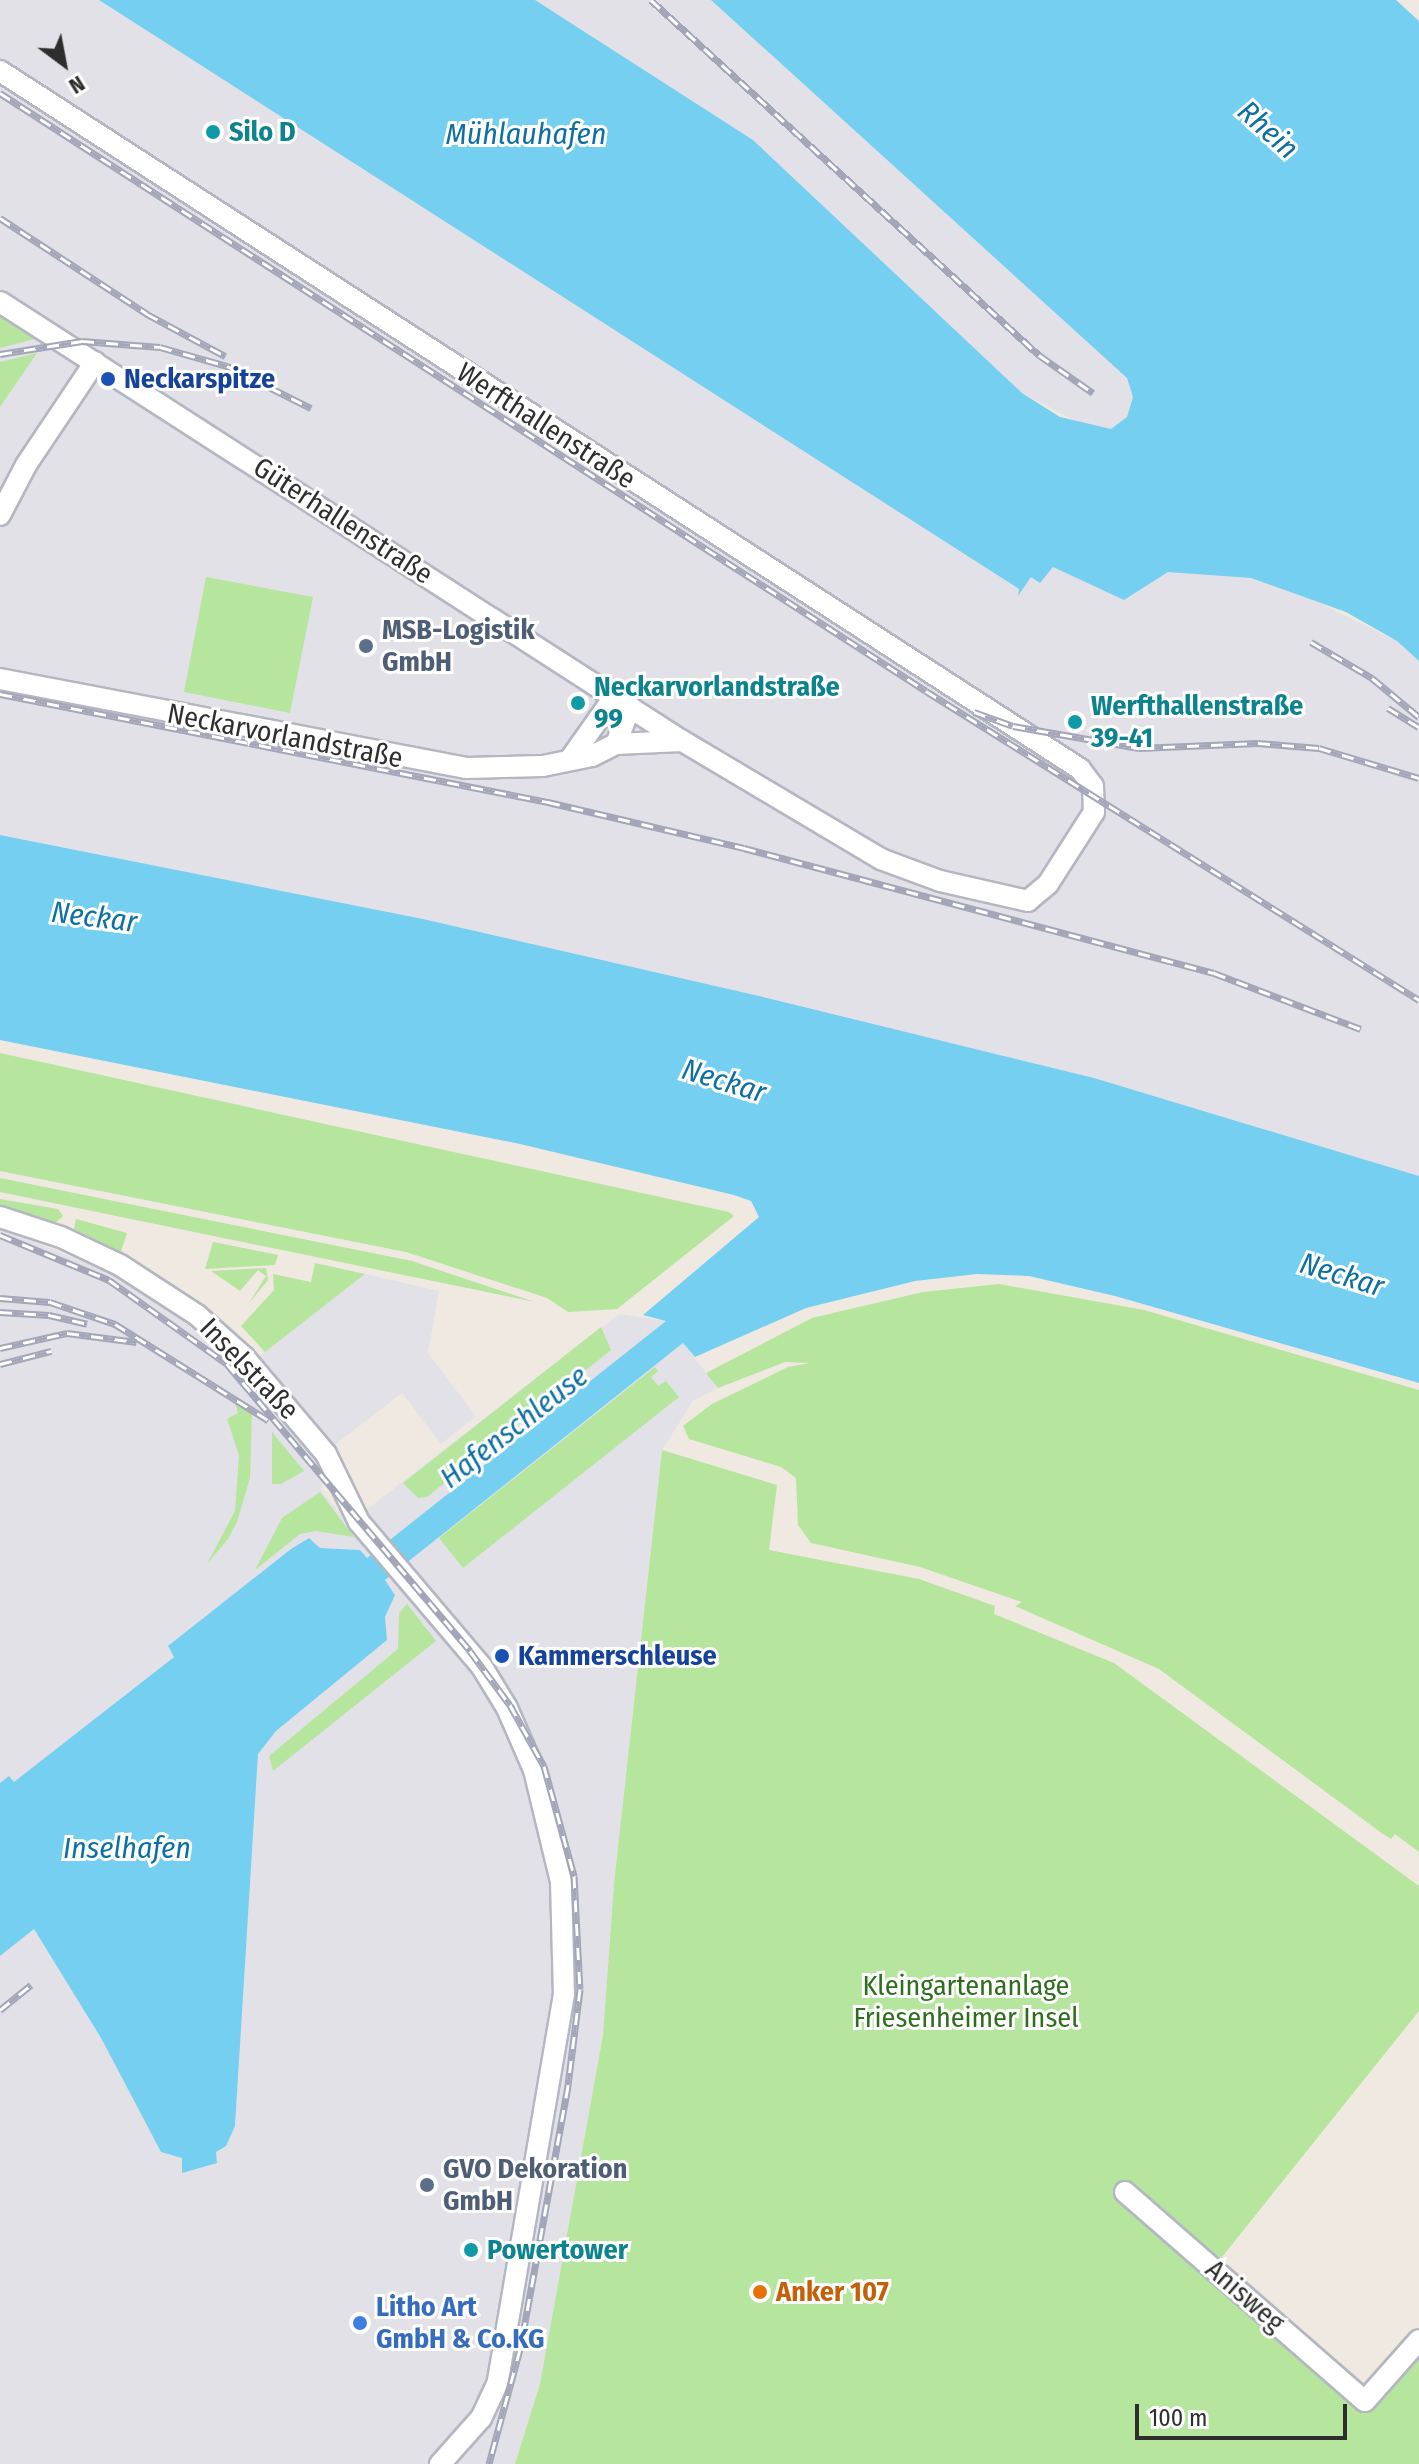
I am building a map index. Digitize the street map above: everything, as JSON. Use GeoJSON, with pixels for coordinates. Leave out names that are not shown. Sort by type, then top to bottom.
{"type":"FeatureCollection","features":[{"type":"Feature","properties":{"kind":"street","name":"Werfthallenstraße"},"geometry":{"type":"LineString","coordinates":[[0,71],[1080,769],[1090,781]]}},
{"type":"Feature","properties":{"kind":"street","name":"Güterhallenstraße"},"geometry":{"type":"LineString","coordinates":[[0,302],[682,741],[881,859],[1019,902],[1041,893],[1094,812],[1090,781]]}},
{"type":"Feature","properties":{"kind":"street"},"geometry":{"type":"LineString","coordinates":[[0,515],[26,465],[95,362]]}},
{"type":"Feature","properties":{"kind":"street","name":"Neckarvorlandstraße"},"geometry":{"type":"LineString","coordinates":[[0,679],[425,763],[499,770],[543,766],[616,744],[682,741]]}},
{"type":"Feature","properties":{"kind":"street"},"geometry":{"type":"LineString","coordinates":[[616,744],[622,702]]}},
{"type":"Feature","properties":{"kind":"street"},"geometry":{"type":"LineString","coordinates":[[571,758],[622,702]]}},
{"type":"Feature","properties":{"kind":"street","name":"Inselstraße"},"geometry":{"type":"LineString","coordinates":[[0,1217],[61,1237],[120,1265],[216,1331],[262,1376],[326,1454],[362,1526],[425,1604],[482,1667],[524,1742],[548,1819],[561,1882],[565,1948],[551,2088],[498,2382],[481,2418],[440,2464]]}},
{"type":"Feature","properties":{"kind":"street","name":"Anisweg"},"geometry":{"type":"LineString","coordinates":[[1125,2192],[1365,2401],[1419,2340]]}},
{"type":"Feature","properties":{"kind":"shaded area"},"geometry":{"type":"Polygon","coordinates":[[[0,0],[99,0],[1019,589],[1018,596],[1031,576],[1053,566],[1124,600],[1168,572],[1199,570],[1251,578],[1299,593],[1397,641],[1419,661],[1419,1176],[1094,1078],[759,996],[423,919],[0,835],[0,0]]]}},
{"type":"Feature","properties":{"kind":"shaded area"},"geometry":{"type":"Polygon","coordinates":[[[535,0],[711,0],[1127,378],[1133,397],[1127,417],[1111,429],[1085,426],[1022,393],[753,140],[535,0]]]}},
{"type":"Feature","properties":{"kind":"shaded area"},"geometry":{"type":"Polygon","coordinates":[[[0,1228],[111,1273],[164,1306],[242,1369],[365,1274],[439,1291],[428,1353],[476,1416],[441,1444],[402,1393],[336,1444],[321,1490],[348,1524],[619,1314],[666,1321],[367,1558],[360,1550],[320,1548],[309,1538],[168,1647],[174,1656],[14,1783],[9,1776],[0,1783],[0,1228]]]}},
{"type":"Feature","properties":{"kind":"shaded area"},"geometry":{"type":"Polygon","coordinates":[[[683,1343],[718,1388],[693,1401],[662,1450],[614,1884],[603,2035],[540,2384],[515,2464],[0,2464],[0,1956],[34,1928],[101,2038],[161,2152],[182,2158],[182,2172],[216,2152],[235,2126],[258,1753],[276,1731],[387,1640],[385,1617],[395,1595],[385,1580],[683,1343]]]}},
{"type":"Feature","properties":{"kind":"green space"},"geometry":{"type":"Polygon","coordinates":[[[0,316],[35,339],[0,348],[0,316]]]}},
{"type":"Feature","properties":{"kind":"green space"},"geometry":{"type":"Polygon","coordinates":[[[37,353],[0,407],[0,362],[37,353]]]}},
{"type":"Feature","properties":{"kind":"green space"},"geometry":{"type":"Polygon","coordinates":[[[206,577],[313,597],[290,713],[184,692],[206,577]]]}},
{"type":"Feature","properties":{"kind":"green space"},"geometry":{"type":"Polygon","coordinates":[[[0,1053],[729,1212],[734,1216],[617,1309],[568,1312],[547,1298],[406,1252],[0,1171],[0,1053]]]}},
{"type":"Feature","properties":{"kind":"green space"},"geometry":{"type":"Polygon","coordinates":[[[0,1178],[412,1261],[535,1302],[0,1192],[0,1178]]]}},
{"type":"Feature","properties":{"kind":"green space"},"geometry":{"type":"Polygon","coordinates":[[[0,1199],[58,1209],[63,1216],[53,1225],[0,1207],[0,1199]]]}},
{"type":"Feature","properties":{"kind":"green space"},"geometry":{"type":"Polygon","coordinates":[[[76,1219],[127,1233],[121,1252],[74,1229],[76,1219]]]}},
{"type":"Feature","properties":{"kind":"green space"},"geometry":{"type":"Polygon","coordinates":[[[213,1242],[278,1255],[275,1265],[205,1269],[213,1242]]]}},
{"type":"Feature","properties":{"kind":"green space"},"geometry":{"type":"Polygon","coordinates":[[[315,1263],[365,1274],[265,1352],[241,1326],[274,1290],[273,1274],[311,1282],[315,1263]]]}},
{"type":"Feature","properties":{"kind":"green space"},"geometry":{"type":"Polygon","coordinates":[[[266,1268],[268,1280],[249,1303],[266,1276],[258,1270],[240,1291],[211,1271],[266,1268]]]}},
{"type":"Feature","properties":{"kind":"green space"},"geometry":{"type":"Polygon","coordinates":[[[999,1284],[1144,1310],[1419,1390],[1419,1852],[1395,1834],[1391,1839],[1383,1834],[1159,1669],[1015,1606],[1022,1602],[920,1567],[811,1543],[798,1525],[796,1478],[781,1467],[689,1439],[683,1426],[712,1404],[788,1367],[810,1363],[785,1362],[718,1388],[706,1373],[812,1318],[923,1292],[999,1284]]]}},
{"type":"Feature","properties":{"kind":"green space"},"geometry":{"type":"Polygon","coordinates":[[[601,1327],[611,1350],[427,1497],[418,1498],[403,1483],[601,1327]]]}},
{"type":"Feature","properties":{"kind":"green space"},"geometry":{"type":"Polygon","coordinates":[[[655,1367],[658,1371],[651,1377],[658,1386],[666,1381],[679,1397],[463,1568],[439,1538],[655,1367]]]}},
{"type":"Feature","properties":{"kind":"green space"},"geometry":{"type":"Polygon","coordinates":[[[235,1401],[252,1412],[250,1478],[237,1522],[228,1539],[207,1564],[235,1511],[239,1455],[227,1419],[238,1413],[235,1401]]]}},
{"type":"Feature","properties":{"kind":"green space"},"geometry":{"type":"Polygon","coordinates":[[[272,1432],[304,1471],[281,1484],[272,1484],[272,1432]]]}},
{"type":"Feature","properties":{"kind":"green space","name":"Kleingartenanlage Friesenheimer Insel"},"geometry":{"type":"Polygon","coordinates":[[[662,1450],[777,1485],[769,1550],[919,1579],[995,1606],[994,1614],[1114,1663],[1419,1886],[1419,2011],[1210,2272],[1366,2406],[1419,2347],[1419,2464],[515,2464],[540,2384],[603,2035],[614,1884],[662,1450]]]}},
{"type":"Feature","properties":{"kind":"green space"},"geometry":{"type":"Polygon","coordinates":[[[320,1492],[354,1537],[316,1531],[300,1534],[255,1570],[282,1518],[320,1492]]]}},
{"type":"Feature","properties":{"kind":"green space"},"geometry":{"type":"Polygon","coordinates":[[[407,1604],[436,1641],[273,1771],[269,1756],[398,1649],[399,1613],[407,1604]]]}},
{"type":"Feature","properties":{"kind":"water"},"geometry":{"type":"Polygon","coordinates":[[[99,0],[535,0],[753,140],[1022,393],[1060,417],[1111,429],[1127,417],[1133,397],[1127,378],[711,0],[1396,0],[1419,21],[1419,661],[1397,641],[1346,612],[1251,578],[1168,572],[1124,600],[1053,567],[1040,583],[1031,577],[1018,596],[1019,589],[99,0]]]}},
{"type":"Feature","properties":{"kind":"water"},"geometry":{"type":"Polygon","coordinates":[[[0,835],[423,919],[759,996],[1094,1078],[1419,1176],[1419,1383],[1115,1296],[1029,1276],[977,1274],[915,1281],[806,1308],[695,1357],[683,1343],[385,1580],[395,1595],[385,1617],[387,1640],[276,1731],[258,1754],[235,2126],[226,2146],[216,2152],[217,2163],[182,2173],[182,2158],[161,2152],[101,2038],[34,1929],[0,1956],[0,1783],[9,1776],[14,1782],[174,1657],[168,1646],[291,1549],[309,1538],[320,1548],[360,1550],[367,1558],[666,1321],[643,1315],[759,1217],[751,1201],[734,1195],[520,1144],[0,1040],[0,835]]]}},
{"type":"Feature","properties":{"kind":"railway"},"geometry":{"type":"LineString","coordinates":[[651,0],[1039,355],[1093,393]]}},
{"type":"Feature","properties":{"kind":"railway"},"geometry":{"type":"LineString","coordinates":[[0,93],[926,691],[1419,1000]]}},
{"type":"Feature","properties":{"kind":"railway"},"geometry":{"type":"LineString","coordinates":[[0,218],[147,314],[225,356]]}},
{"type":"Feature","properties":{"kind":"railway"},"geometry":{"type":"LineString","coordinates":[[0,354],[82,341],[160,347],[227,366],[311,408]]}},
{"type":"Feature","properties":{"kind":"railway"},"geometry":{"type":"LineString","coordinates":[[1311,642],[1372,678],[1419,717]]}},
{"type":"Feature","properties":{"kind":"railway"},"geometry":{"type":"LineString","coordinates":[[0,694],[548,802],[744,848],[1214,973],[1361,1029]]}},
{"type":"Feature","properties":{"kind":"railway"},"geometry":{"type":"LineString","coordinates":[[1388,708],[1419,727]]}},
{"type":"Feature","properties":{"kind":"railway"},"geometry":{"type":"LineString","coordinates":[[974,712],[1013,726],[1139,748],[1258,743],[1319,748],[1419,778]]}},
{"type":"Feature","properties":{"kind":"railway"},"geometry":{"type":"LineString","coordinates":[[0,1235],[109,1280],[227,1364],[470,1651],[510,1705],[544,1766],[574,1876],[580,1989],[568,2086],[520,2349],[489,2464]]}},
{"type":"Feature","properties":{"kind":"railway"},"geometry":{"type":"LineString","coordinates":[[0,1298],[50,1302],[115,1324],[268,1420]]}},
{"type":"Feature","properties":{"kind":"railway"},"geometry":{"type":"LineString","coordinates":[[0,1312],[49,1315],[87,1324]]}},
{"type":"Feature","properties":{"kind":"railway"},"geometry":{"type":"LineString","coordinates":[[0,1348],[67,1333],[136,1342]]}},
{"type":"Feature","properties":{"kind":"railway"},"geometry":{"type":"LineString","coordinates":[[0,1364],[51,1351]]}},
{"type":"Feature","properties":{"kind":"railway"},"geometry":{"type":"LineString","coordinates":[[0,2010],[31,1985]]}},
{"type":"Feature","properties":{"kind":"place","name":"Silo D"},"geometry":{"type":"Point","coordinates":[213,132]}},
{"type":"Feature","properties":{"kind":"place","name":"Neckarspitze"},"geometry":{"type":"Point","coordinates":[108,379]}},
{"type":"Feature","properties":{"kind":"place","name":"MSB-Logistik GmbH"},"geometry":{"type":"Point","coordinates":[366,646]}},
{"type":"Feature","properties":{"kind":"place","name":"Neckarvorlandstraße 99"},"geometry":{"type":"Point","coordinates":[578,703]}},
{"type":"Feature","properties":{"kind":"place","name":"Werfthallenstraße 39-41"},"geometry":{"type":"Point","coordinates":[1075,722]}},
{"type":"Feature","properties":{"kind":"place","name":"Kammerschleuse"},"geometry":{"type":"Point","coordinates":[502,1656]}},
{"type":"Feature","properties":{"kind":"place","name":"GVO Dekoration GmbH"},"geometry":{"type":"Point","coordinates":[427,2185]}},
{"type":"Feature","properties":{"kind":"place","name":"Powertower"},"geometry":{"type":"Point","coordinates":[471,2250]}},
{"type":"Feature","properties":{"kind":"place","name":"Anker 107"},"geometry":{"type":"Point","coordinates":[760,2292]}},
{"type":"Feature","properties":{"kind":"place","name":"Litho Art GmbH & Co.KG"},"geometry":{"type":"Point","coordinates":[360,2323]}},
{"type":"Feature","properties":{"kind":"water label","name":"Rhein"},"geometry":{"type":"Point","coordinates":[1268,130]}},
{"type":"Feature","properties":{"kind":"water label","name":"Mühlauhafen"},"geometry":{"type":"Point","coordinates":[526,134]}},
{"type":"Feature","properties":{"kind":"water label","name":"Neckar"},"geometry":{"type":"Point","coordinates":[94,917]}},
{"type":"Feature","properties":{"kind":"water label","name":"Neckar"},"geometry":{"type":"Point","coordinates":[724,1081]}},
{"type":"Feature","properties":{"kind":"water label","name":"Neckar"},"geometry":{"type":"Point","coordinates":[1342,1275]}},
{"type":"Feature","properties":{"kind":"water label","name":"Hafenschleuse"},"geometry":{"type":"Point","coordinates":[514,1427]}},
{"type":"Feature","properties":{"kind":"water label","name":"Inselhafen"},"geometry":{"type":"Point","coordinates":[127,1848]}}]}
